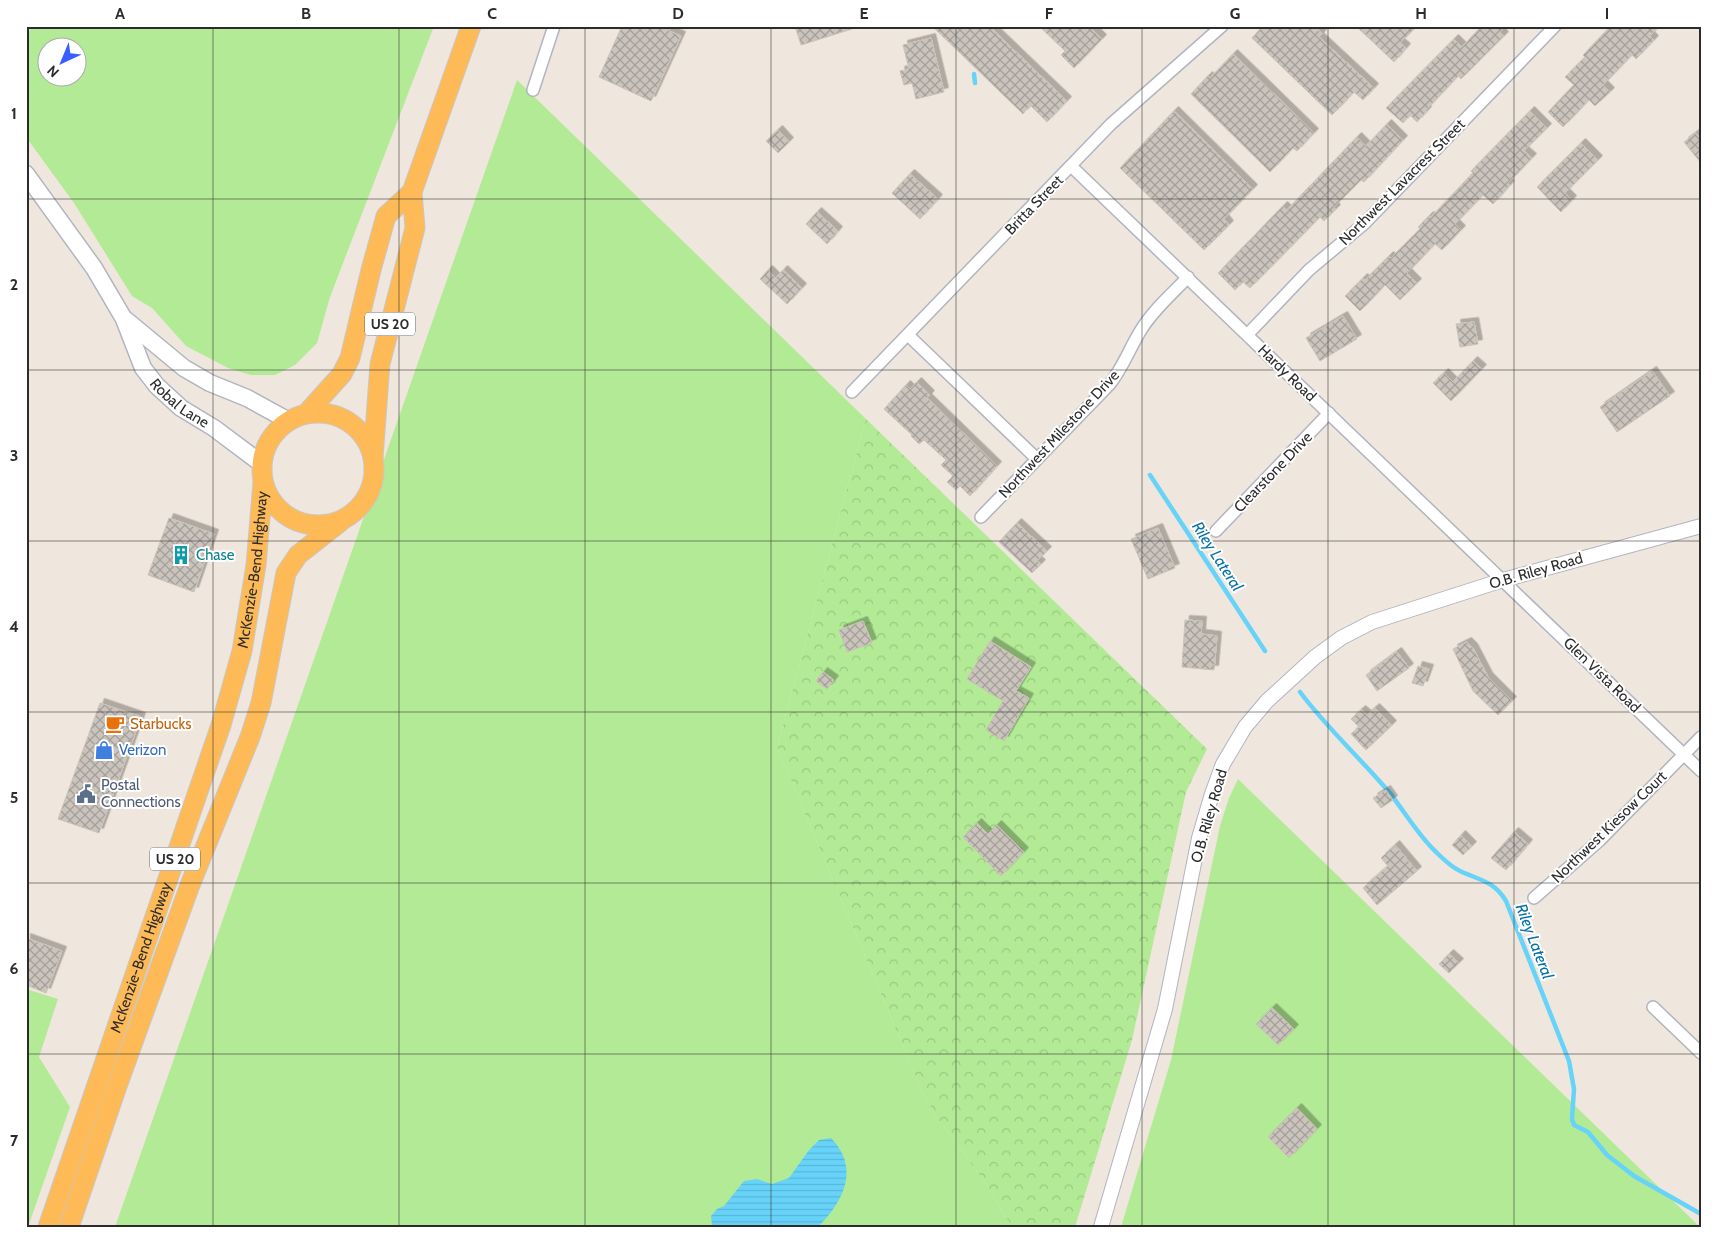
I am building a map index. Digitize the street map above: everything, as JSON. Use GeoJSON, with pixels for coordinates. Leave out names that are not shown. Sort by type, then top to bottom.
{"type":"FeatureCollection","features":[{"type":"Feature","properties":{"kind":"highway","name":"US 20"},"geometry":{"type":"LineString","coordinates":[[373,458],[380,364],[415,228],[412,192],[471,26]]}},
{"type":"Feature","properties":{"kind":"highway","name":"US 20"},"geometry":{"type":"LineString","coordinates":[[297,417],[342,374],[350,358],[386,216],[412,192]]}},
{"type":"Feature","properties":{"kind":"highway"},"geometry":{"type":"LineString","coordinates":[[323,413],[341,418],[356,427],[367,441],[373,458],[374,477],[368,496],[356,511],[340,522],[320,526],[301,523],[284,514],[270,500],[262,473],[266,447],[276,432],[297,417],[323,413]]}},
{"type":"Feature","properties":{"kind":"highway","name":"McKenzie-Bend Highway"},"geometry":{"type":"LineString","coordinates":[[48,1227],[221,725],[242,651],[256,565],[262,473]]}},
{"type":"Feature","properties":{"kind":"highway","name":"McKenzie-Bend Highway"},"geometry":{"type":"LineString","coordinates":[[69,1227],[117,1086],[190,885],[259,711],[286,573],[303,550],[340,522]]}},
{"type":"Feature","properties":{"kind":"main road","name":"Robal Lane"},"geometry":{"type":"LineString","coordinates":[[26,174],[94,268],[124,319],[143,368],[157,386],[181,408],[214,428],[262,473]]}},
{"type":"Feature","properties":{"kind":"main road","name":"Robal Lane"},"geometry":{"type":"LineString","coordinates":[[124,319],[184,368],[210,383],[297,417]]}},
{"type":"Feature","properties":{"kind":"street"},"geometry":{"type":"LineString","coordinates":[[532,90],[554,26]]}},
{"type":"Feature","properties":{"kind":"street","name":"Britta Street"},"geometry":{"type":"LineString","coordinates":[[852,392],[1111,124],[1222,26]]}},
{"type":"Feature","properties":{"kind":"street","name":"Northwest Lavacrest Street"},"geometry":{"type":"LineString","coordinates":[[1247,335],[1309,270],[1365,223],[1555,26]]}},
{"type":"Feature","properties":{"kind":"street","name":"Hardy Road"},"geometry":{"type":"LineString","coordinates":[[1072,166],[1503,580]]}},
{"type":"Feature","properties":{"kind":"street","name":"Northwest Milestone Drive"},"geometry":{"type":"LineString","coordinates":[[981,517],[1109,385],[1120,371],[1141,330],[1155,310],[1188,277]]}},
{"type":"Feature","properties":{"kind":"street"},"geometry":{"type":"LineString","coordinates":[[908,335],[1037,459]]}},
{"type":"Feature","properties":{"kind":"street","name":"Clearstone Drive"},"geometry":{"type":"LineString","coordinates":[[1216,531],[1329,413]]}},
{"type":"Feature","properties":{"kind":"street","name":"O.B. Riley Road"},"geometry":{"type":"LineString","coordinates":[[1101,1227],[1165,1008],[1199,838],[1212,794],[1223,764],[1245,727],[1267,701],[1292,676],[1341,638],[1372,622],[1503,580],[1701,526]]}},
{"type":"Feature","properties":{"kind":"street","name":"Glen Vista Road"},"geometry":{"type":"LineString","coordinates":[[1503,580],[1701,771]]}},
{"type":"Feature","properties":{"kind":"street","name":"Northwest Kiesow Court"},"geometry":{"type":"LineString","coordinates":[[1534,898],[1600,840],[1701,737]]}},
{"type":"Feature","properties":{"kind":"street"},"geometry":{"type":"LineString","coordinates":[[1653,1007],[1701,1052]]}},
{"type":"Feature","properties":{"kind":"green space"},"geometry":{"type":"Polygon","coordinates":[[[34,26],[434,26],[330,297],[317,343],[295,365],[275,375],[251,375],[228,368],[186,346],[152,308],[132,296],[74,203],[26,137],[26,34],[34,26]]]}},
{"type":"Feature","properties":{"kind":"green space"},"geometry":{"type":"Polygon","coordinates":[[[517,80],[866,419],[777,747],[921,1089],[935,1115],[984,1181],[1012,1227],[115,1227],[517,80]]]}},
{"type":"Feature","properties":{"kind":"green space"},"geometry":{"type":"Polygon","coordinates":[[[866,419],[1207,749],[1186,792],[1132,1040],[1075,1227],[1012,1227],[984,1181],[935,1115],[921,1089],[777,747],[866,419]]]}},
{"type":"Feature","properties":{"kind":"green space"},"geometry":{"type":"Polygon","coordinates":[[[1238,779],[1700,1227],[1121,1227],[1171,1060],[1220,826],[1229,798],[1238,779]]]}},
{"type":"Feature","properties":{"kind":"green space"},"geometry":{"type":"Polygon","coordinates":[[[26,989],[58,999],[39,1057],[70,1107],[28,1227],[26,1227],[26,989]]]}},
{"type":"Feature","properties":{"kind":"water"},"geometry":{"type":"Polygon","coordinates":[[[831,1138],[840,1149],[847,1172],[845,1184],[836,1206],[819,1226],[715,1227],[712,1225],[711,1216],[717,1209],[724,1206],[744,1181],[757,1179],[772,1184],[789,1178],[809,1150],[819,1140],[831,1138]]]}},
{"type":"Feature","properties":{"kind":"building"},"geometry":{"type":"Polygon","coordinates":[[[622,26],[671,26],[669,31],[681,36],[651,101],[599,77],[622,26]]]}},
{"type":"Feature","properties":{"kind":"building"},"geometry":{"type":"Polygon","coordinates":[[[795,26],[851,26],[852,29],[801,45],[795,26]]]}},
{"type":"Feature","properties":{"kind":"building"},"geometry":{"type":"Polygon","coordinates":[[[932,26],[989,26],[1067,101],[1047,122],[1030,105],[1023,114],[932,26]]]}},
{"type":"Feature","properties":{"kind":"building"},"geometry":{"type":"Polygon","coordinates":[[[1039,26],[1089,26],[1102,39],[1074,68],[1061,55],[1065,51],[1039,26]]]}},
{"type":"Feature","properties":{"kind":"building"},"geometry":{"type":"Polygon","coordinates":[[[1263,26],[1315,26],[1322,34],[1319,37],[1374,88],[1363,100],[1354,92],[1332,115],[1252,38],[1263,26]]]}},
{"type":"Feature","properties":{"kind":"building"},"geometry":{"type":"Polygon","coordinates":[[[1356,26],[1417,26],[1400,43],[1406,48],[1394,62],[1356,26]]]}},
{"type":"Feature","properties":{"kind":"building"},"geometry":{"type":"Polygon","coordinates":[[[1482,26],[1506,26],[1500,32],[1504,36],[1461,79],[1458,76],[1417,122],[1410,115],[1403,123],[1386,108],[1454,39],[1462,47],[1482,26]]]}},
{"type":"Feature","properties":{"kind":"building"},"geometry":{"type":"Polygon","coordinates":[[[1611,26],[1659,26],[1650,36],[1654,40],[1636,59],[1632,55],[1603,85],[1610,92],[1595,106],[1589,100],[1563,127],[1548,112],[1574,85],[1565,77],[1611,26]]]}},
{"type":"Feature","properties":{"kind":"building"},"geometry":{"type":"Polygon","coordinates":[[[931,38],[944,92],[916,99],[912,83],[904,85],[900,71],[909,69],[903,45],[931,38]]]}},
{"type":"Feature","properties":{"kind":"building"},"geometry":{"type":"Polygon","coordinates":[[[1233,54],[1314,133],[1297,151],[1293,148],[1270,172],[1191,94],[1208,76],[1210,78],[1233,54]]]}},
{"type":"Feature","properties":{"kind":"building"},"geometry":{"type":"Polygon","coordinates":[[[1174,111],[1253,189],[1224,219],[1229,225],[1204,250],[1120,168],[1174,111]]]}},
{"type":"Feature","properties":{"kind":"building"},"geometry":{"type":"Polygon","coordinates":[[[1530,111],[1547,128],[1524,151],[1532,158],[1508,183],[1510,185],[1493,204],[1483,195],[1455,224],[1461,230],[1442,250],[1435,244],[1407,273],[1417,283],[1400,300],[1385,285],[1360,311],[1345,296],[1363,278],[1365,280],[1389,256],[1391,258],[1420,229],[1418,227],[1429,216],[1431,217],[1473,173],[1471,171],[1530,111]]]}},
{"type":"Feature","properties":{"kind":"building"},"geometry":{"type":"Polygon","coordinates":[[[1387,124],[1403,140],[1364,182],[1361,180],[1334,207],[1336,209],[1324,221],[1320,217],[1250,288],[1243,282],[1235,290],[1218,273],[1283,206],[1287,210],[1357,137],[1366,146],[1387,124]]]}},
{"type":"Feature","properties":{"kind":"building"},"geometry":{"type":"Polygon","coordinates":[[[778,130],[789,142],[778,153],[766,141],[778,130]]]}},
{"type":"Feature","properties":{"kind":"building"},"geometry":{"type":"Polygon","coordinates":[[[1696,133],[1701,139],[1701,163],[1684,142],[1696,133]]]}},
{"type":"Feature","properties":{"kind":"building"},"geometry":{"type":"Polygon","coordinates":[[[1581,143],[1598,160],[1565,193],[1572,200],[1561,212],[1537,187],[1581,143]]]}},
{"type":"Feature","properties":{"kind":"building"},"geometry":{"type":"Polygon","coordinates":[[[910,174],[938,199],[920,219],[892,193],[910,174]]]}},
{"type":"Feature","properties":{"kind":"building"},"geometry":{"type":"Polygon","coordinates":[[[817,212],[838,231],[827,244],[806,224],[817,212]]]}},
{"type":"Feature","properties":{"kind":"building"},"geometry":{"type":"Polygon","coordinates":[[[768,270],[776,278],[783,270],[802,288],[787,304],[760,279],[768,270]]]}},
{"type":"Feature","properties":{"kind":"building"},"geometry":{"type":"Polygon","coordinates":[[[1343,316],[1357,339],[1320,361],[1306,338],[1343,316]]]}},
{"type":"Feature","properties":{"kind":"building"},"geometry":{"type":"Polygon","coordinates":[[[1474,322],[1478,344],[1460,347],[1456,324],[1474,322]]]}},
{"type":"Feature","properties":{"kind":"building"},"geometry":{"type":"Polygon","coordinates":[[[1473,361],[1482,369],[1451,401],[1433,383],[1444,373],[1453,382],[1473,361]]]}},
{"type":"Feature","properties":{"kind":"building"},"geometry":{"type":"Polygon","coordinates":[[[1652,371],[1670,396],[1617,432],[1600,407],[1652,371]]]}},
{"type":"Feature","properties":{"kind":"building"},"geometry":{"type":"Polygon","coordinates":[[[917,382],[930,395],[927,398],[997,466],[970,496],[960,486],[956,490],[947,482],[953,476],[941,465],[946,460],[924,440],[919,444],[884,409],[906,385],[910,389],[917,382]]]}},
{"type":"Feature","properties":{"kind":"building","name":"Chase"},"geometry":{"type":"Polygon","coordinates":[[[169,518],[214,534],[194,592],[148,575],[169,518]]]}},
{"type":"Feature","properties":{"kind":"building"},"geometry":{"type":"Polygon","coordinates":[[[1017,523],[1047,551],[1037,561],[1041,564],[1032,573],[999,542],[1017,523]]]}},
{"type":"Feature","properties":{"kind":"building"},"geometry":{"type":"Polygon","coordinates":[[[1158,528],[1175,568],[1148,579],[1131,539],[1158,528]]]}},
{"type":"Feature","properties":{"kind":"building"},"geometry":{"type":"Polygon","coordinates":[[[1185,620],[1202,621],[1201,634],[1217,636],[1214,670],[1182,667],[1185,620]]]}},
{"type":"Feature","properties":{"kind":"building"},"geometry":{"type":"Polygon","coordinates":[[[863,621],[872,643],[847,652],[839,630],[863,621]]]}},
{"type":"Feature","properties":{"kind":"building"},"geometry":{"type":"Polygon","coordinates":[[[990,641],[1031,667],[1016,691],[1029,698],[1004,741],[986,730],[1003,701],[967,679],[990,641]]]}},
{"type":"Feature","properties":{"kind":"building"},"geometry":{"type":"Polygon","coordinates":[[[1467,642],[1473,648],[1488,677],[1512,701],[1498,715],[1473,691],[1453,649],[1467,642]]]}},
{"type":"Feature","properties":{"kind":"building"},"geometry":{"type":"Polygon","coordinates":[[[1397,652],[1409,668],[1377,691],[1366,675],[1397,652]]]}},
{"type":"Feature","properties":{"kind":"building"},"geometry":{"type":"Polygon","coordinates":[[[1418,666],[1429,669],[1423,686],[1412,683],[1418,666]]]}},
{"type":"Feature","properties":{"kind":"building"},"geometry":{"type":"Polygon","coordinates":[[[823,672],[834,680],[827,689],[816,681],[823,672]]]}},
{"type":"Feature","properties":{"kind":"building"},"geometry":{"type":"Polygon","coordinates":[[[100,703],[141,717],[99,833],[58,819],[100,703]]]}},
{"type":"Feature","properties":{"kind":"building"},"geometry":{"type":"Polygon","coordinates":[[[1375,708],[1392,725],[1366,750],[1351,734],[1359,727],[1351,719],[1361,710],[1367,715],[1375,708]]]}},
{"type":"Feature","properties":{"kind":"building"},"geometry":{"type":"Polygon","coordinates":[[[1386,790],[1393,800],[1381,808],[1373,798],[1386,790]]]}},
{"type":"Feature","properties":{"kind":"building"},"geometry":{"type":"Polygon","coordinates":[[[977,823],[988,834],[997,825],[1024,852],[1001,876],[963,837],[977,823]]]}},
{"type":"Feature","properties":{"kind":"building"},"geometry":{"type":"Polygon","coordinates":[[[1514,832],[1528,844],[1506,870],[1491,858],[1514,832]]]}},
{"type":"Feature","properties":{"kind":"building"},"geometry":{"type":"Polygon","coordinates":[[[1461,835],[1472,846],[1463,855],[1452,845],[1461,835]]]}},
{"type":"Feature","properties":{"kind":"building"},"geometry":{"type":"Polygon","coordinates":[[[1395,845],[1417,871],[1377,905],[1363,888],[1388,866],[1381,858],[1395,845]]]}},
{"type":"Feature","properties":{"kind":"building"},"geometry":{"type":"Polygon","coordinates":[[[26,938],[62,951],[46,993],[26,985],[26,938]]]}},
{"type":"Feature","properties":{"kind":"building"},"geometry":{"type":"Polygon","coordinates":[[[1449,954],[1459,963],[1449,973],[1439,964],[1449,954]]]}},
{"type":"Feature","properties":{"kind":"building"},"geometry":{"type":"Polygon","coordinates":[[[1272,1008],[1294,1029],[1278,1045],[1256,1024],[1272,1008]]]}},
{"type":"Feature","properties":{"kind":"building"},"geometry":{"type":"Polygon","coordinates":[[[1297,1108],[1317,1129],[1289,1158],[1268,1137],[1297,1108]]]}},
{"type":"Feature","properties":{"kind":"waterway","name":"Riley Lateral"},"geometry":{"type":"LineString","coordinates":[[974,74],[975,83]]}},
{"type":"Feature","properties":{"kind":"waterway","name":"Riley Lateral"},"geometry":{"type":"LineString","coordinates":[[1150,475],[1265,651]]}},
{"type":"Feature","properties":{"kind":"waterway","name":"Riley Lateral"},"geometry":{"type":"LineString","coordinates":[[1300,692],[1321,718],[1389,792],[1429,845],[1457,869],[1491,885],[1506,901],[1569,1061],[1574,1089],[1572,1119],[1574,1125],[1588,1132],[1607,1155],[1634,1176],[1701,1214]]}},
{"type":"Feature","properties":{"kind":"place","name":"Chase"},"geometry":{"type":"Point","coordinates":[181,555]}},
{"type":"Feature","properties":{"kind":"place","name":"Starbucks"},"geometry":{"type":"Point","coordinates":[115,724]}},
{"type":"Feature","properties":{"kind":"place","name":"Verizon"},"geometry":{"type":"Point","coordinates":[104,750]}},
{"type":"Feature","properties":{"kind":"place","name":"Postal Connections"},"geometry":{"type":"Point","coordinates":[86,794]}}]}
